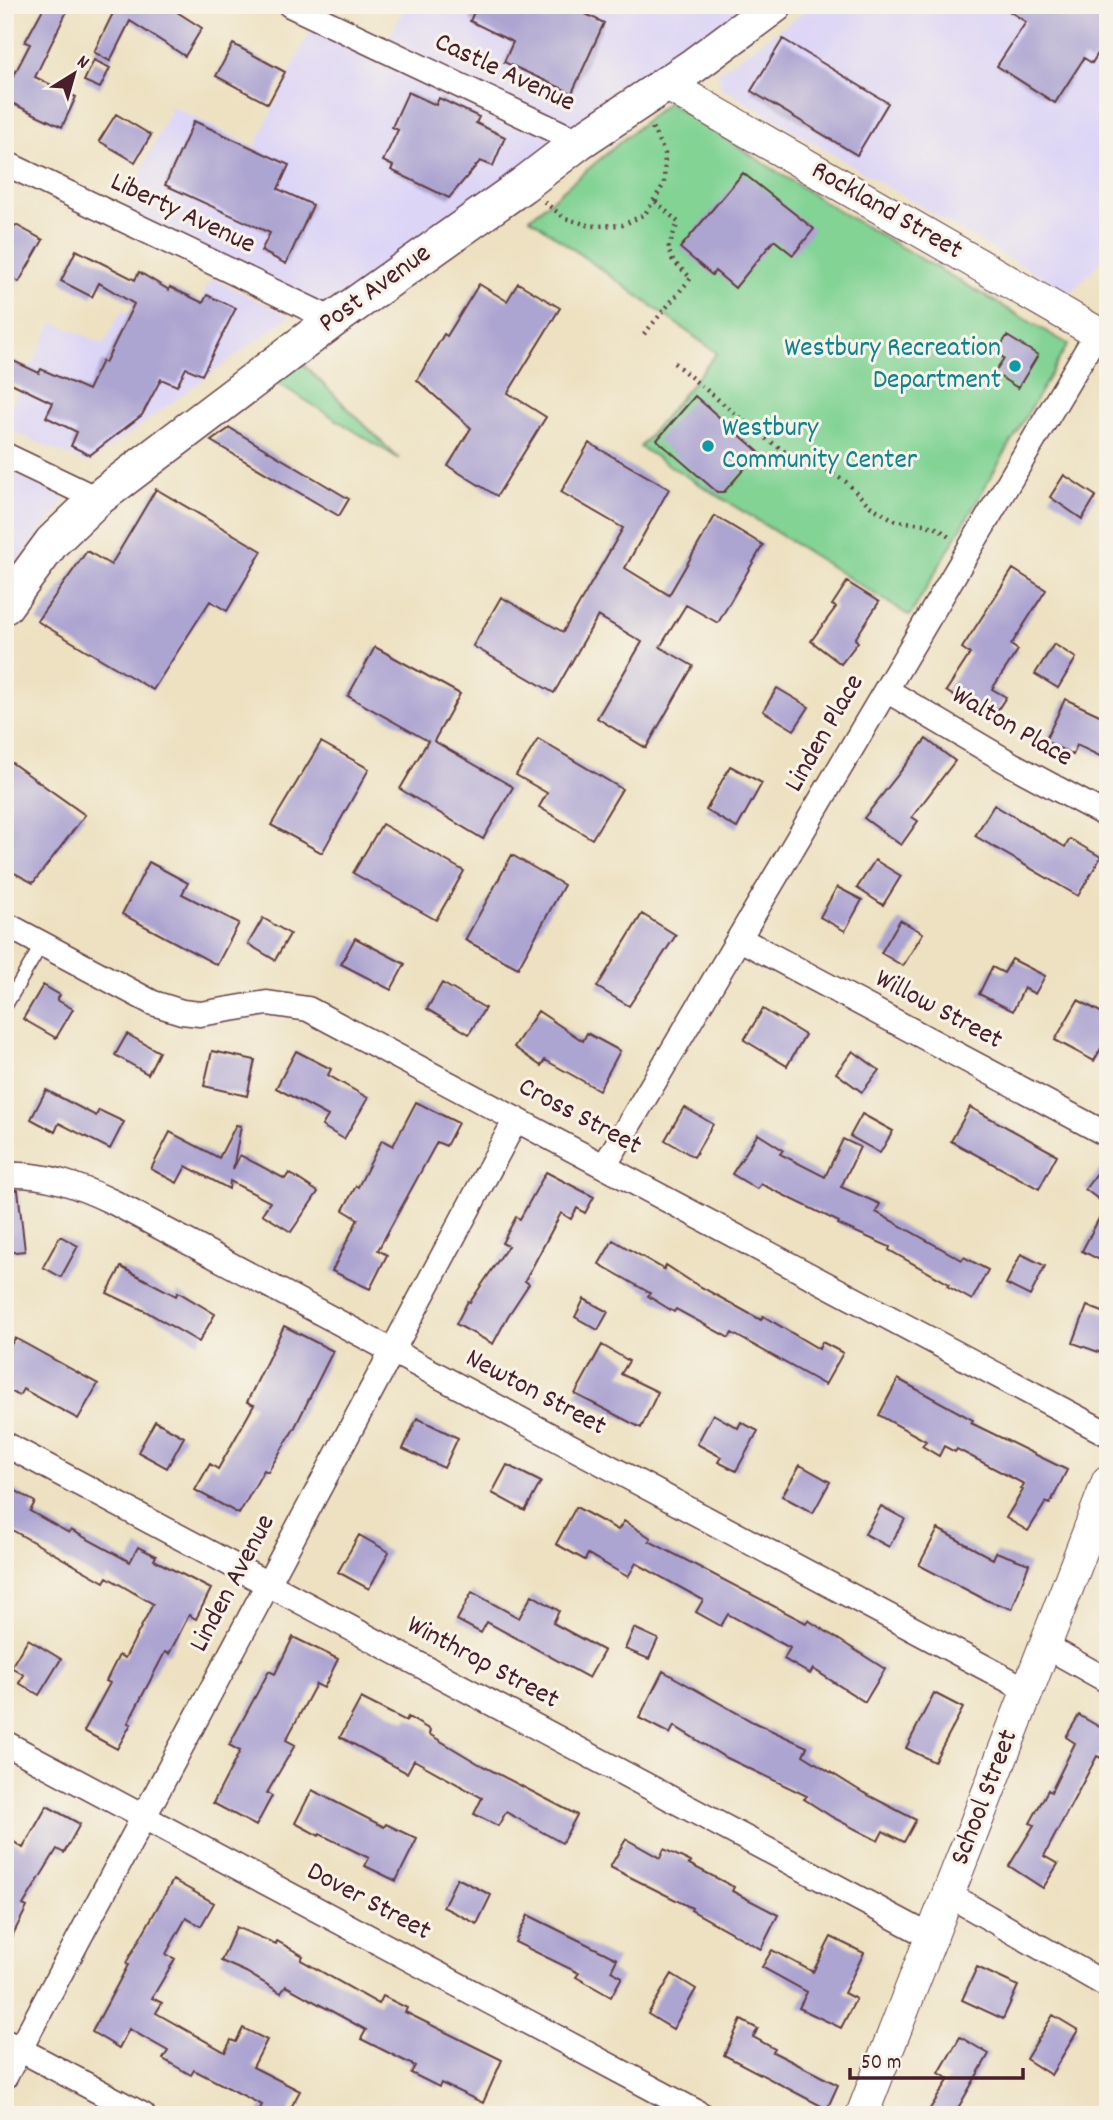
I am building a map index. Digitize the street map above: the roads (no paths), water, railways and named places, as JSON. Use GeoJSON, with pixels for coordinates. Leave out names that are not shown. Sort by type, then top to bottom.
{"type":"FeatureCollection","features":[{"type":"Feature","properties":{"kind":"main road","name":"Post Avenue"},"geometry":{"type":"LineString","coordinates":[[5,606],[52,542],[97,499],[333,320],[579,142],[703,59],[775,5]]}},
{"type":"Feature","properties":{"kind":"street","name":"Castle Avenue"},"geometry":{"type":"LineString","coordinates":[[289,5],[579,142]]}},
{"type":"Feature","properties":{"kind":"street","name":"Rockland Street"},"geometry":{"type":"LineString","coordinates":[[664,83],[1102,336]]}},
{"type":"Feature","properties":{"kind":"street","name":"Liberty Avenue"},"geometry":{"type":"LineString","coordinates":[[5,163],[333,320]]}},
{"type":"Feature","properties":{"kind":"street","name":"Linden Place"},"geometry":{"type":"LineString","coordinates":[[605,1165],[968,551],[1102,336]]}},
{"type":"Feature","properties":{"kind":"street"},"geometry":{"type":"LineString","coordinates":[[5,455],[97,499]]}},
{"type":"Feature","properties":{"kind":"street","name":"Walton Place"},"geometry":{"type":"LineString","coordinates":[[886,690],[1013,765],[1108,816]]}},
{"type":"Feature","properties":{"kind":"street","name":"Cross Street"},"geometry":{"type":"LineString","coordinates":[[5,924],[153,1003],[182,1012],[200,1014],[267,1003],[308,1009],[1108,1434]]}},
{"type":"Feature","properties":{"kind":"street","name":"Willow Street"},"geometry":{"type":"LineString","coordinates":[[740,939],[1108,1135]]}},
{"type":"Feature","properties":{"kind":"street","name":"Linden Avenue"},"geometry":{"type":"LineString","coordinates":[[5,2077],[13,2045],[144,1817],[516,1119]]}},
{"type":"Feature","properties":{"kind":"street","name":"Newton Street"},"geometry":{"type":"LineString","coordinates":[[5,1175],[44,1176],[82,1187],[1029,1690]]}},
{"type":"Feature","properties":{"kind":"street","name":"Winthrop Street"},"geometry":{"type":"LineString","coordinates":[[5,1444],[931,1937]]}},
{"type":"Feature","properties":{"kind":"street","name":"School Street"},"geometry":{"type":"LineString","coordinates":[[862,2115],[1108,1481]]}},
{"type":"Feature","properties":{"kind":"street"},"geometry":{"type":"LineString","coordinates":[[1046,1646],[1108,1681]]}},
{"type":"Feature","properties":{"kind":"street","name":"Dover Street"},"geometry":{"type":"LineString","coordinates":[[5,1743],[702,2115]]}},
{"type":"Feature","properties":{"kind":"street"},"geometry":{"type":"LineString","coordinates":[[949,1895],[1108,1986]]}},
{"type":"Feature","properties":{"kind":"street"},"geometry":{"type":"LineString","coordinates":[[13,2045],[143,2115]]}},
{"type":"Feature","properties":{"kind":"lane"},"geometry":{"type":"LineString","coordinates":[[5,1007],[42,944]]}},
{"type":"Feature","properties":{"kind":"place","name":"Westbury Recreation Department"},"geometry":{"type":"Point","coordinates":[1015,366]}},
{"type":"Feature","properties":{"kind":"place","name":"Westbury Community Center"},"geometry":{"type":"Point","coordinates":[708,446]}}]}
